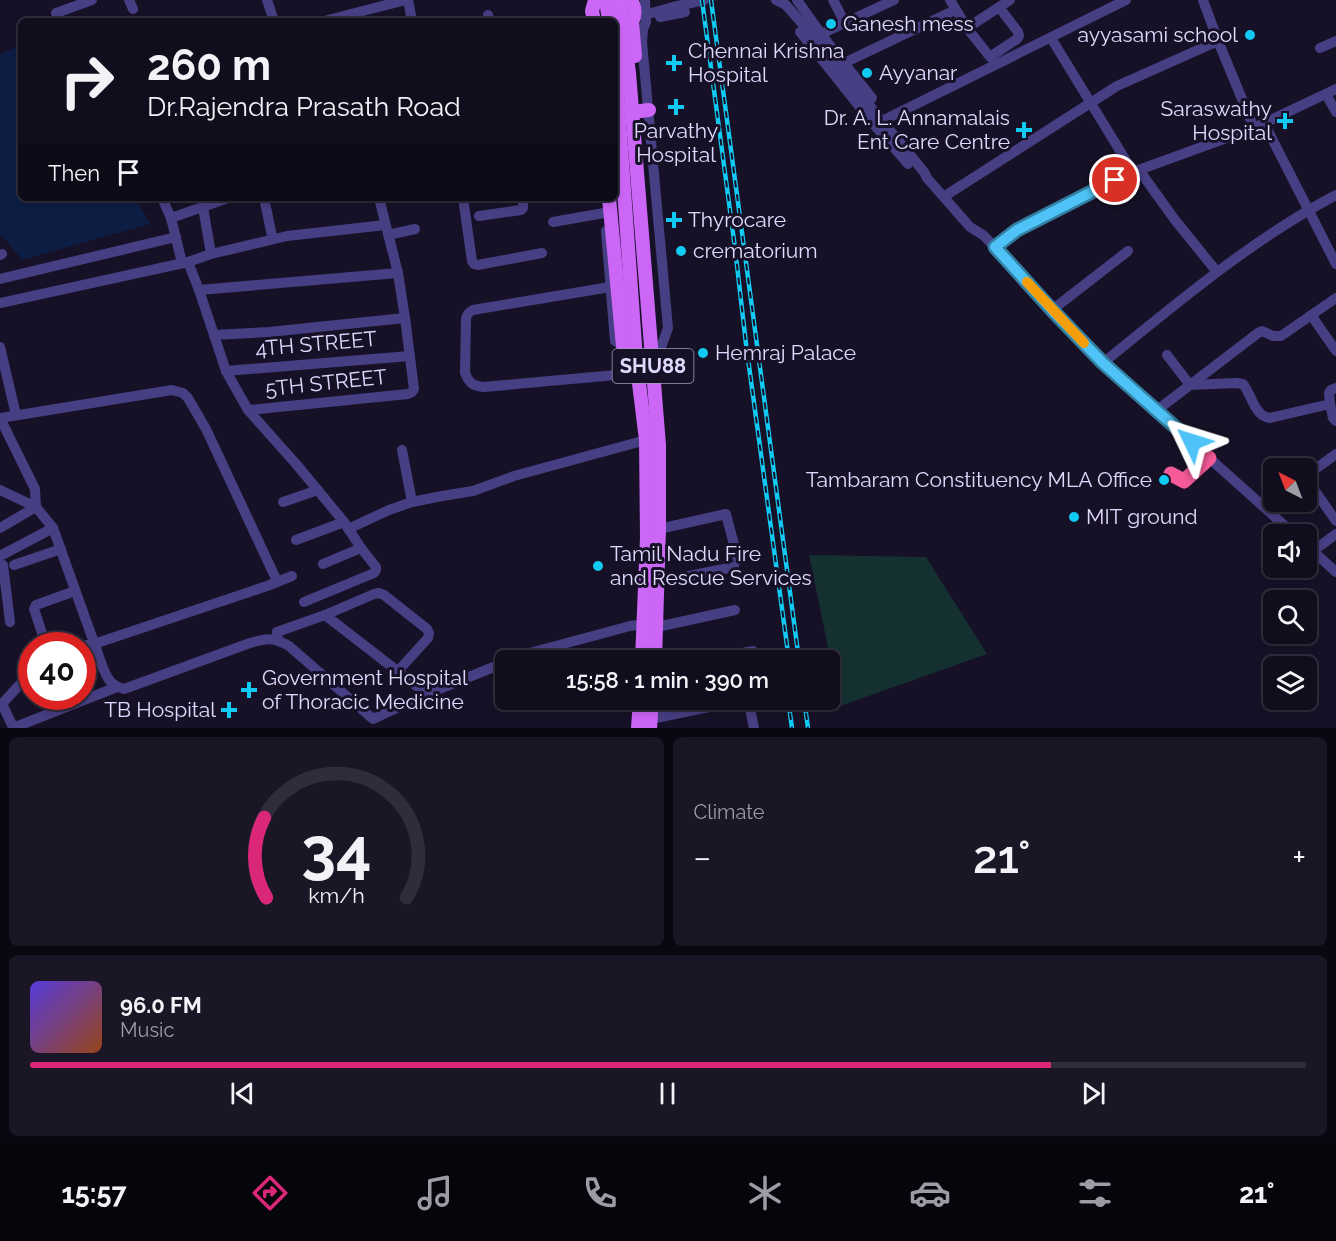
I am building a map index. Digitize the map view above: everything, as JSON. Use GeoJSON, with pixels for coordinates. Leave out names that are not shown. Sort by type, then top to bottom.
{"type":"FeatureCollection","features":[{"type":"Feature","properties":{"kind":"highway"},"geometry":{"type":"LineString","coordinates":[[1171,474],[1184,481],[1209,458]]}},
{"type":"Feature","properties":{"kind":"main road"},"geometry":{"type":"LineString","coordinates":[[606,0],[609,18]]}},
{"type":"Feature","properties":{"kind":"main road","name":"SHU88"},"geometry":{"type":"LineString","coordinates":[[619,0],[629,73],[656,358],[659,445],[658,582],[645,650]]}},
{"type":"Feature","properties":{"kind":"main road"},"geometry":{"type":"LineString","coordinates":[[633,0],[637,21],[658,331],[656,358]]}},
{"type":"Feature","properties":{"kind":"main road"},"geometry":{"type":"LineString","coordinates":[[592,2],[592,18]]}},
{"type":"Feature","properties":{"kind":"main road"},"geometry":{"type":"LineString","coordinates":[[618,33],[637,21]]}},
{"type":"Feature","properties":{"kind":"main road","name":"SHU88"},"geometry":{"type":"LineString","coordinates":[[618,104],[637,366],[646,440],[646,537],[653,650]]}},
{"type":"Feature","properties":{"kind":"main road"},"geometry":{"type":"LineString","coordinates":[[632,112],[649,110]]}},
{"type":"Feature","properties":{"kind":"main road"},"geometry":{"type":"LineString","coordinates":[[609,201],[622,342],[637,366]]}},
{"type":"Feature","properties":{"kind":"main road"},"geometry":{"type":"LineString","coordinates":[[638,728],[639,710]]}},
{"type":"Feature","properties":{"kind":"street"},"geometry":{"type":"LineString","coordinates":[[56,13],[92,0]]}},
{"type":"Feature","properties":{"kind":"street"},"geometry":{"type":"LineString","coordinates":[[267,0],[273,18]]}},
{"type":"Feature","properties":{"kind":"street"},"geometry":{"type":"LineString","coordinates":[[348,18],[364,16],[407,0],[411,18]]}},
{"type":"Feature","properties":{"kind":"street"},"geometry":{"type":"LineString","coordinates":[[633,0],[647,5],[673,7]]}},
{"type":"Feature","properties":{"kind":"street"},"geometry":{"type":"LineString","coordinates":[[637,21],[645,0]]}},
{"type":"Feature","properties":{"kind":"street"},"geometry":{"type":"LineString","coordinates":[[637,21],[673,7],[704,0]]}},
{"type":"Feature","properties":{"kind":"street"},"geometry":{"type":"LineString","coordinates":[[775,0],[786,5],[806,28],[970,227],[983,235],[995,247],[1103,363],[1209,458],[1263,499]]}},
{"type":"Feature","properties":{"kind":"street"},"geometry":{"type":"LineString","coordinates":[[797,0],[821,34],[926,165],[926,173],[976,223],[983,235]]}},
{"type":"Feature","properties":{"kind":"street"},"geometry":{"type":"LineString","coordinates":[[833,0],[845,23]]}},
{"type":"Feature","properties":{"kind":"street"},"geometry":{"type":"LineString","coordinates":[[821,34],[879,3],[894,0]]}},
{"type":"Feature","properties":{"kind":"street"},"geometry":{"type":"LineString","coordinates":[[950,0],[967,28],[988,56],[992,57],[1019,36],[999,7]]}},
{"type":"Feature","properties":{"kind":"street"},"geometry":{"type":"LineString","coordinates":[[967,28],[1010,0]]}},
{"type":"Feature","properties":{"kind":"street"},"geometry":{"type":"LineString","coordinates":[[888,118],[1126,0]]}},
{"type":"Feature","properties":{"kind":"street"},"geometry":{"type":"LineString","coordinates":[[1203,0],[1218,41],[1259,125],[1309,210],[1336,264]]}},
{"type":"Feature","properties":{"kind":"street"},"geometry":{"type":"LineString","coordinates":[[637,21],[685,12]]}},
{"type":"Feature","properties":{"kind":"street"},"geometry":{"type":"LineString","coordinates":[[844,63],[949,13]]}},
{"type":"Feature","properties":{"kind":"street"},"geometry":{"type":"LineString","coordinates":[[637,21],[643,29],[642,42],[649,110],[656,155],[668,328],[656,358]]}},
{"type":"Feature","properties":{"kind":"street"},"geometry":{"type":"LineString","coordinates":[[1051,38],[1136,171],[1216,272]]}},
{"type":"Feature","properties":{"kind":"street"},"geometry":{"type":"LineString","coordinates":[[948,194],[1117,86],[1218,41]]}},
{"type":"Feature","properties":{"kind":"street"},"geometry":{"type":"LineString","coordinates":[[1320,48],[1336,41]]}},
{"type":"Feature","properties":{"kind":"street"},"geometry":{"type":"LineString","coordinates":[[995,247],[1017,230],[1136,171],[1259,125],[1331,91],[1336,112]]}},
{"type":"Feature","properties":{"kind":"street"},"geometry":{"type":"LineString","coordinates":[[1103,363],[1216,272],[1309,210],[1336,195]]}},
{"type":"Feature","properties":{"kind":"street"},"geometry":{"type":"LineString","coordinates":[[163,201],[185,263],[199,290],[226,371],[248,410],[318,490],[376,567],[374,573],[304,602]]}},
{"type":"Feature","properties":{"kind":"street"},"geometry":{"type":"LineString","coordinates":[[171,218],[220,201]]}},
{"type":"Feature","properties":{"kind":"street"},"geometry":{"type":"LineString","coordinates":[[265,201],[272,236]]}},
{"type":"Feature","properties":{"kind":"street"},"geometry":{"type":"LineString","coordinates":[[380,201],[398,273],[410,356]]}},
{"type":"Feature","properties":{"kind":"street"},"geometry":{"type":"LineString","coordinates":[[463,201],[474,264],[542,253]]}},
{"type":"Feature","properties":{"kind":"street"},"geometry":{"type":"LineString","coordinates":[[479,216],[521,210],[523,201]]}},
{"type":"Feature","properties":{"kind":"street"},"geometry":{"type":"LineString","coordinates":[[603,201],[615,341],[622,342]]}},
{"type":"Feature","properties":{"kind":"street"},"geometry":{"type":"LineString","coordinates":[[203,207],[211,254]]}},
{"type":"Feature","properties":{"kind":"street"},"geometry":{"type":"LineString","coordinates":[[553,222],[604,213]]}},
{"type":"Feature","properties":{"kind":"street"},"geometry":{"type":"LineString","coordinates":[[0,303],[185,263],[211,254],[287,236],[415,229]]}},
{"type":"Feature","properties":{"kind":"street"},"geometry":{"type":"LineString","coordinates":[[0,279],[176,237]]}},
{"type":"Feature","properties":{"kind":"street"},"geometry":{"type":"LineString","coordinates":[[1052,310],[1128,251]]}},
{"type":"Feature","properties":{"kind":"street"},"geometry":{"type":"LineString","coordinates":[[199,290],[398,273]]}},
{"type":"Feature","properties":{"kind":"street"},"geometry":{"type":"LineString","coordinates":[[610,287],[469,312],[466,315],[465,373],[472,384],[484,387],[637,366]]}},
{"type":"Feature","properties":{"kind":"street"},"geometry":{"type":"LineString","coordinates":[[1156,411],[1258,333],[1262,331],[1273,336],[1281,336],[1336,297]]}},
{"type":"Feature","properties":{"kind":"street"},"geometry":{"type":"LineString","coordinates":[[1311,315],[1336,351]]}},
{"type":"Feature","properties":{"kind":"street"},"geometry":{"type":"LineString","coordinates":[[214,335],[269,332],[405,318]]}},
{"type":"Feature","properties":{"kind":"street"},"geometry":{"type":"LineString","coordinates":[[0,347],[2,368],[16,415]]}},
{"type":"Feature","properties":{"kind":"street"},"geometry":{"type":"LineString","coordinates":[[1167,355],[1190,385]]}},
{"type":"Feature","properties":{"kind":"street","name":"4TH STREET"},"geometry":{"type":"LineString","coordinates":[[226,371],[410,356]]}},
{"type":"Feature","properties":{"kind":"street","name":"5TH STREET"},"geometry":{"type":"LineString","coordinates":[[248,410],[408,394],[414,389],[410,356]]}},
{"type":"Feature","properties":{"kind":"street"},"geometry":{"type":"LineString","coordinates":[[1190,385],[1243,384],[1259,414],[1266,418],[1330,404]]}},
{"type":"Feature","properties":{"kind":"street"},"geometry":{"type":"LineString","coordinates":[[1336,388],[1329,393],[1333,418],[1336,421]]}},
{"type":"Feature","properties":{"kind":"street"},"geometry":{"type":"LineString","coordinates":[[36,507],[35,489],[0,418],[172,390],[183,393],[206,429],[277,581]]}},
{"type":"Feature","properties":{"kind":"street"},"geometry":{"type":"LineString","coordinates":[[296,540],[346,526],[412,502],[473,491],[514,477],[646,440]]}},
{"type":"Feature","properties":{"kind":"street"},"geometry":{"type":"LineString","coordinates":[[402,450],[412,502]]}},
{"type":"Feature","properties":{"kind":"street"},"geometry":{"type":"LineString","coordinates":[[1317,469],[1336,454]]}},
{"type":"Feature","properties":{"kind":"street"},"geometry":{"type":"LineString","coordinates":[[0,490],[36,507],[53,528],[75,591],[85,632]]}},
{"type":"Feature","properties":{"kind":"street"},"geometry":{"type":"LineString","coordinates":[[283,502],[318,490]]}},
{"type":"Feature","properties":{"kind":"street"},"geometry":{"type":"LineString","coordinates":[[1317,493],[1336,521]]}},
{"type":"Feature","properties":{"kind":"street"},"geometry":{"type":"LineString","coordinates":[[0,528],[36,507]]}},
{"type":"Feature","properties":{"kind":"street"},"geometry":{"type":"LineString","coordinates":[[1276,512],[1286,524]]}},
{"type":"Feature","properties":{"kind":"street"},"geometry":{"type":"LineString","coordinates":[[658,582],[736,564],[726,514],[659,529]]}},
{"type":"Feature","properties":{"kind":"street"},"geometry":{"type":"LineString","coordinates":[[10,622],[3,586],[6,562],[53,528]]}},
{"type":"Feature","properties":{"kind":"street"},"geometry":{"type":"LineString","coordinates":[[1317,544],[1336,534]]}},
{"type":"Feature","properties":{"kind":"street"},"geometry":{"type":"LineString","coordinates":[[324,564],[360,548]]}},
{"type":"Feature","properties":{"kind":"street"},"geometry":{"type":"LineString","coordinates":[[6,562],[61,549]]}},
{"type":"Feature","properties":{"kind":"street"},"geometry":{"type":"LineString","coordinates":[[1317,554],[1336,572]]}},
{"type":"Feature","properties":{"kind":"street"},"geometry":{"type":"LineString","coordinates":[[96,642],[292,576]]}},
{"type":"Feature","properties":{"kind":"street"},"geometry":{"type":"LineString","coordinates":[[42,632],[34,609],[36,605],[75,591]]}},
{"type":"Feature","properties":{"kind":"street"},"geometry":{"type":"LineString","coordinates":[[278,639],[277,632],[379,593],[391,600],[429,633],[428,638],[398,671]]}},
{"type":"Feature","properties":{"kind":"street"},"geometry":{"type":"LineString","coordinates":[[540,650],[630,626],[651,625],[735,610]]}},
{"type":"Feature","properties":{"kind":"street"},"geometry":{"type":"LineString","coordinates":[[325,615],[427,694]]}},
{"type":"Feature","properties":{"kind":"street"},"geometry":{"type":"LineString","coordinates":[[96,659],[111,683],[124,689],[257,641],[269,638],[278,639],[373,718],[495,666]]}},
{"type":"Feature","properties":{"kind":"street"},"geometry":{"type":"LineString","coordinates":[[18,686],[2,704],[13,728],[50,710]]}},
{"type":"Feature","properties":{"kind":"street"},"geometry":{"type":"LineString","coordinates":[[96,693],[117,687]]}},
{"type":"Feature","properties":{"kind":"street"},"geometry":{"type":"LineString","coordinates":[[651,724],[705,710]]}},
{"type":"Feature","properties":{"kind":"street"},"geometry":{"type":"LineString","coordinates":[[750,710],[754,728]]}},
{"type":"Feature","properties":{"kind":"green space"},"geometry":{"type":"Polygon","coordinates":[[[809,555],[926,557],[987,654],[840,706],[840,650],[829,650],[809,555]]]}},
{"type":"Feature","properties":{"kind":"water"},"geometry":{"type":"Polygon","coordinates":[[[18,46],[18,201],[138,201],[150,224],[22,260],[2,235],[0,236],[0,54],[18,46]]]}},
{"type":"Feature","properties":{"kind":"railway"},"geometry":{"type":"LineString","coordinates":[[702,0],[788,650]]}},
{"type":"Feature","properties":{"kind":"railway"},"geometry":{"type":"LineString","coordinates":[[711,0],[798,650]]}},
{"type":"Feature","properties":{"kind":"railway"},"geometry":{"type":"LineString","coordinates":[[790,710],[792,728]]}},
{"type":"Feature","properties":{"kind":"railway"},"geometry":{"type":"LineString","coordinates":[[806,710],[808,728]]}},
{"type":"Feature","properties":{"kind":"slow traffic"},"geometry":{"type":"LineString","coordinates":[[1027,282],[1084,343]]}},
{"type":"Feature","properties":{"kind":"place","name":"Ganesh mess"},"geometry":{"type":"Point","coordinates":[831,24]}},
{"type":"Feature","properties":{"kind":"place","name":"ayyasami school"},"geometry":{"type":"Point","coordinates":[1250,35]}},
{"type":"Feature","properties":{"kind":"place","name":"Chennai Krishna Hospital"},"geometry":{"type":"Point","coordinates":[674,63]}},
{"type":"Feature","properties":{"kind":"place","name":"Ayyanar"},"geometry":{"type":"Point","coordinates":[867,73]}},
{"type":"Feature","properties":{"kind":"place","name":"Parvathy Hospital"},"geometry":{"type":"Point","coordinates":[676,107]}},
{"type":"Feature","properties":{"kind":"place","name":"Saraswathy Hospital"},"geometry":{"type":"Point","coordinates":[1285,121]}},
{"type":"Feature","properties":{"kind":"place","name":"Dr. A. L. Annamalais Ent Care Centre"},"geometry":{"type":"Point","coordinates":[1024,130]}},
{"type":"Feature","properties":{"kind":"place","name":"Thyrocare"},"geometry":{"type":"Point","coordinates":[674,220]}},
{"type":"Feature","properties":{"kind":"place","name":"crematorium"},"geometry":{"type":"Point","coordinates":[681,251]}},
{"type":"Feature","properties":{"kind":"place","name":"Hemraj Palace"},"geometry":{"type":"Point","coordinates":[703,353]}},
{"type":"Feature","properties":{"kind":"place","name":"Tambaram Constituency MLA Office"},"geometry":{"type":"Point","coordinates":[1164,480]}},
{"type":"Feature","properties":{"kind":"place","name":"MIT ground"},"geometry":{"type":"Point","coordinates":[1074,517]}},
{"type":"Feature","properties":{"kind":"place","name":"Tamil Nadu Fire and Rescue Services"},"geometry":{"type":"Point","coordinates":[598,566]}},
{"type":"Feature","properties":{"kind":"place","name":"Government Hospital of Thoracic Medicine"},"geometry":{"type":"Point","coordinates":[249,690]}},
{"type":"Feature","properties":{"kind":"place","name":"TB Hospital"},"geometry":{"type":"Point","coordinates":[229,710]}},
{"type":"Feature","properties":{"kind":"route"},"geometry":{"type":"LineString","coordinates":[[1115,180],[1017,230],[995,247],[1103,363],[1192,442]]}}]}
